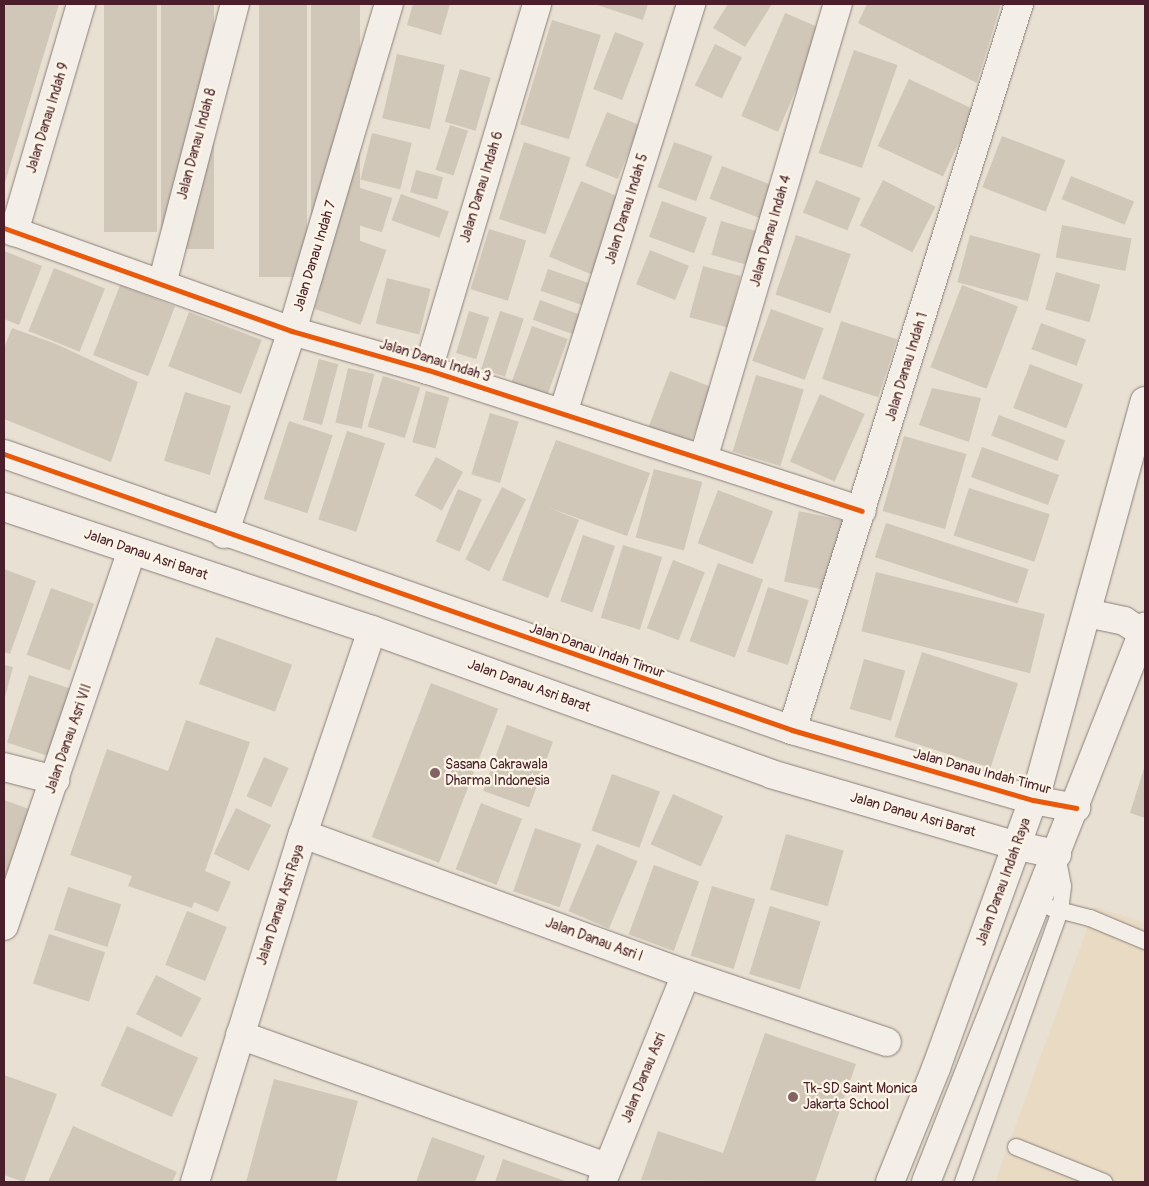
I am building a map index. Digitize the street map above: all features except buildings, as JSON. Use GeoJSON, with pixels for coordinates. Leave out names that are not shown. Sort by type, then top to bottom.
{"type":"FeatureCollection","features":[{"type":"Feature","properties":{"kind":"street","name":"Jalan Danau Indah 9"},"geometry":{"type":"LineString","coordinates":[[9,230],[82,4]]}},
{"type":"Feature","properties":{"kind":"street","name":"Jalan Danau Indah 8"},"geometry":{"type":"LineString","coordinates":[[162,284],[235,4]]}},
{"type":"Feature","properties":{"kind":"street","name":"Jalan Danau Indah 7"},"geometry":{"type":"LineString","coordinates":[[224,534],[292,331],[389,4]]}},
{"type":"Feature","properties":{"kind":"street","name":"Jalan Danau Indah 6"},"geometry":{"type":"LineString","coordinates":[[428,370],[537,4]]}},
{"type":"Feature","properties":{"kind":"street","name":"Jalan Danau Indah 5"},"geometry":{"type":"LineString","coordinates":[[562,414],[691,4]]}},
{"type":"Feature","properties":{"kind":"street","name":"Jalan Danau Indah 4"},"geometry":{"type":"LineString","coordinates":[[704,459],[838,4]]}},
{"type":"Feature","properties":{"kind":"street","name":"Jalan Danau Indah 1"},"geometry":{"type":"LineString","coordinates":[[792,730],[1019,4]]}},
{"type":"Feature","properties":{"kind":"street","name":"Jalan Danau Indah 3"},"geometry":{"type":"LineString","coordinates":[[9,230],[292,331],[428,370],[862,511]]}},
{"type":"Feature","properties":{"kind":"street","name":"Jalan Danau Indah Raya"},"geometry":{"type":"LineString","coordinates":[[890,1182],[936,1068],[1018,846],[1087,613],[1145,401]]}},
{"type":"Feature","properties":{"kind":"street","name":"Jalan Danau Indah Timur"},"geometry":{"type":"LineString","coordinates":[[4,454],[224,534],[792,730],[1033,800],[1076,808]]}},
{"type":"Feature","properties":{"kind":"street","name":"Jalan Danau Asri Barat"},"geometry":{"type":"LineString","coordinates":[[4,507],[372,630],[771,774],[1018,846],[1057,854]]}},
{"type":"Feature","properties":{"kind":"street","name":"Jalan Danau Asri VII"},"geometry":{"type":"LineString","coordinates":[[4,926],[132,551]]}},
{"type":"Feature","properties":{"kind":"street"},"geometry":{"type":"LineString","coordinates":[[926,1182],[1035,902],[1076,808],[1144,630],[1124,621],[1087,613]]}},
{"type":"Feature","properties":{"kind":"street","name":"Jalan Danau Asri Raya"},"geometry":{"type":"LineString","coordinates":[[195,1182],[303,834],[372,630]]}},
{"type":"Feature","properties":{"kind":"street"},"geometry":{"type":"LineString","coordinates":[[4,767],[54,780]]}},
{"type":"Feature","properties":{"kind":"street","name":"Jalan Danau Asri I"},"geometry":{"type":"LineString","coordinates":[[303,834],[686,974],[887,1042]]}},
{"type":"Feature","properties":{"kind":"street","name":"Jalan Danau Asri"},"geometry":{"type":"LineString","coordinates":[[604,1174],[686,974]]}},
{"type":"Feature","properties":{"kind":"street"},"geometry":{"type":"LineString","coordinates":[[240,1035],[604,1174]]}},
{"type":"Feature","properties":{"kind":"lane"},"geometry":{"type":"LineString","coordinates":[[963,1182],[1060,910],[1064,886],[1057,854]]}},
{"type":"Feature","properties":{"kind":"lane"},"geometry":{"type":"LineString","coordinates":[[1035,902],[1090,918],[1145,941]]}},
{"type":"Feature","properties":{"kind":"lane"},"geometry":{"type":"LineString","coordinates":[[1016,1147],[1104,1182]]}},
{"type":"Feature","properties":{"kind":"shaded area"},"geometry":{"type":"Polygon","coordinates":[[[1095,907],[1145,923],[1145,1182],[995,1182],[1095,907]]]}},
{"type":"Feature","properties":{"kind":"cycle path"},"geometry":{"type":"LineString","coordinates":[[4,228],[292,331],[428,370],[862,511]]}},
{"type":"Feature","properties":{"kind":"cycle path"},"geometry":{"type":"LineString","coordinates":[[4,454],[792,730],[1033,800],[1076,808]]}},
{"type":"Feature","properties":{"kind":"place","name":"Sasana Cakrawala Dharma Indonesia"},"geometry":{"type":"Point","coordinates":[435,773]}},
{"type":"Feature","properties":{"kind":"place","name":"Tk-SD Saint Monica Jakarta School"},"geometry":{"type":"Point","coordinates":[793,1097]}}]}
